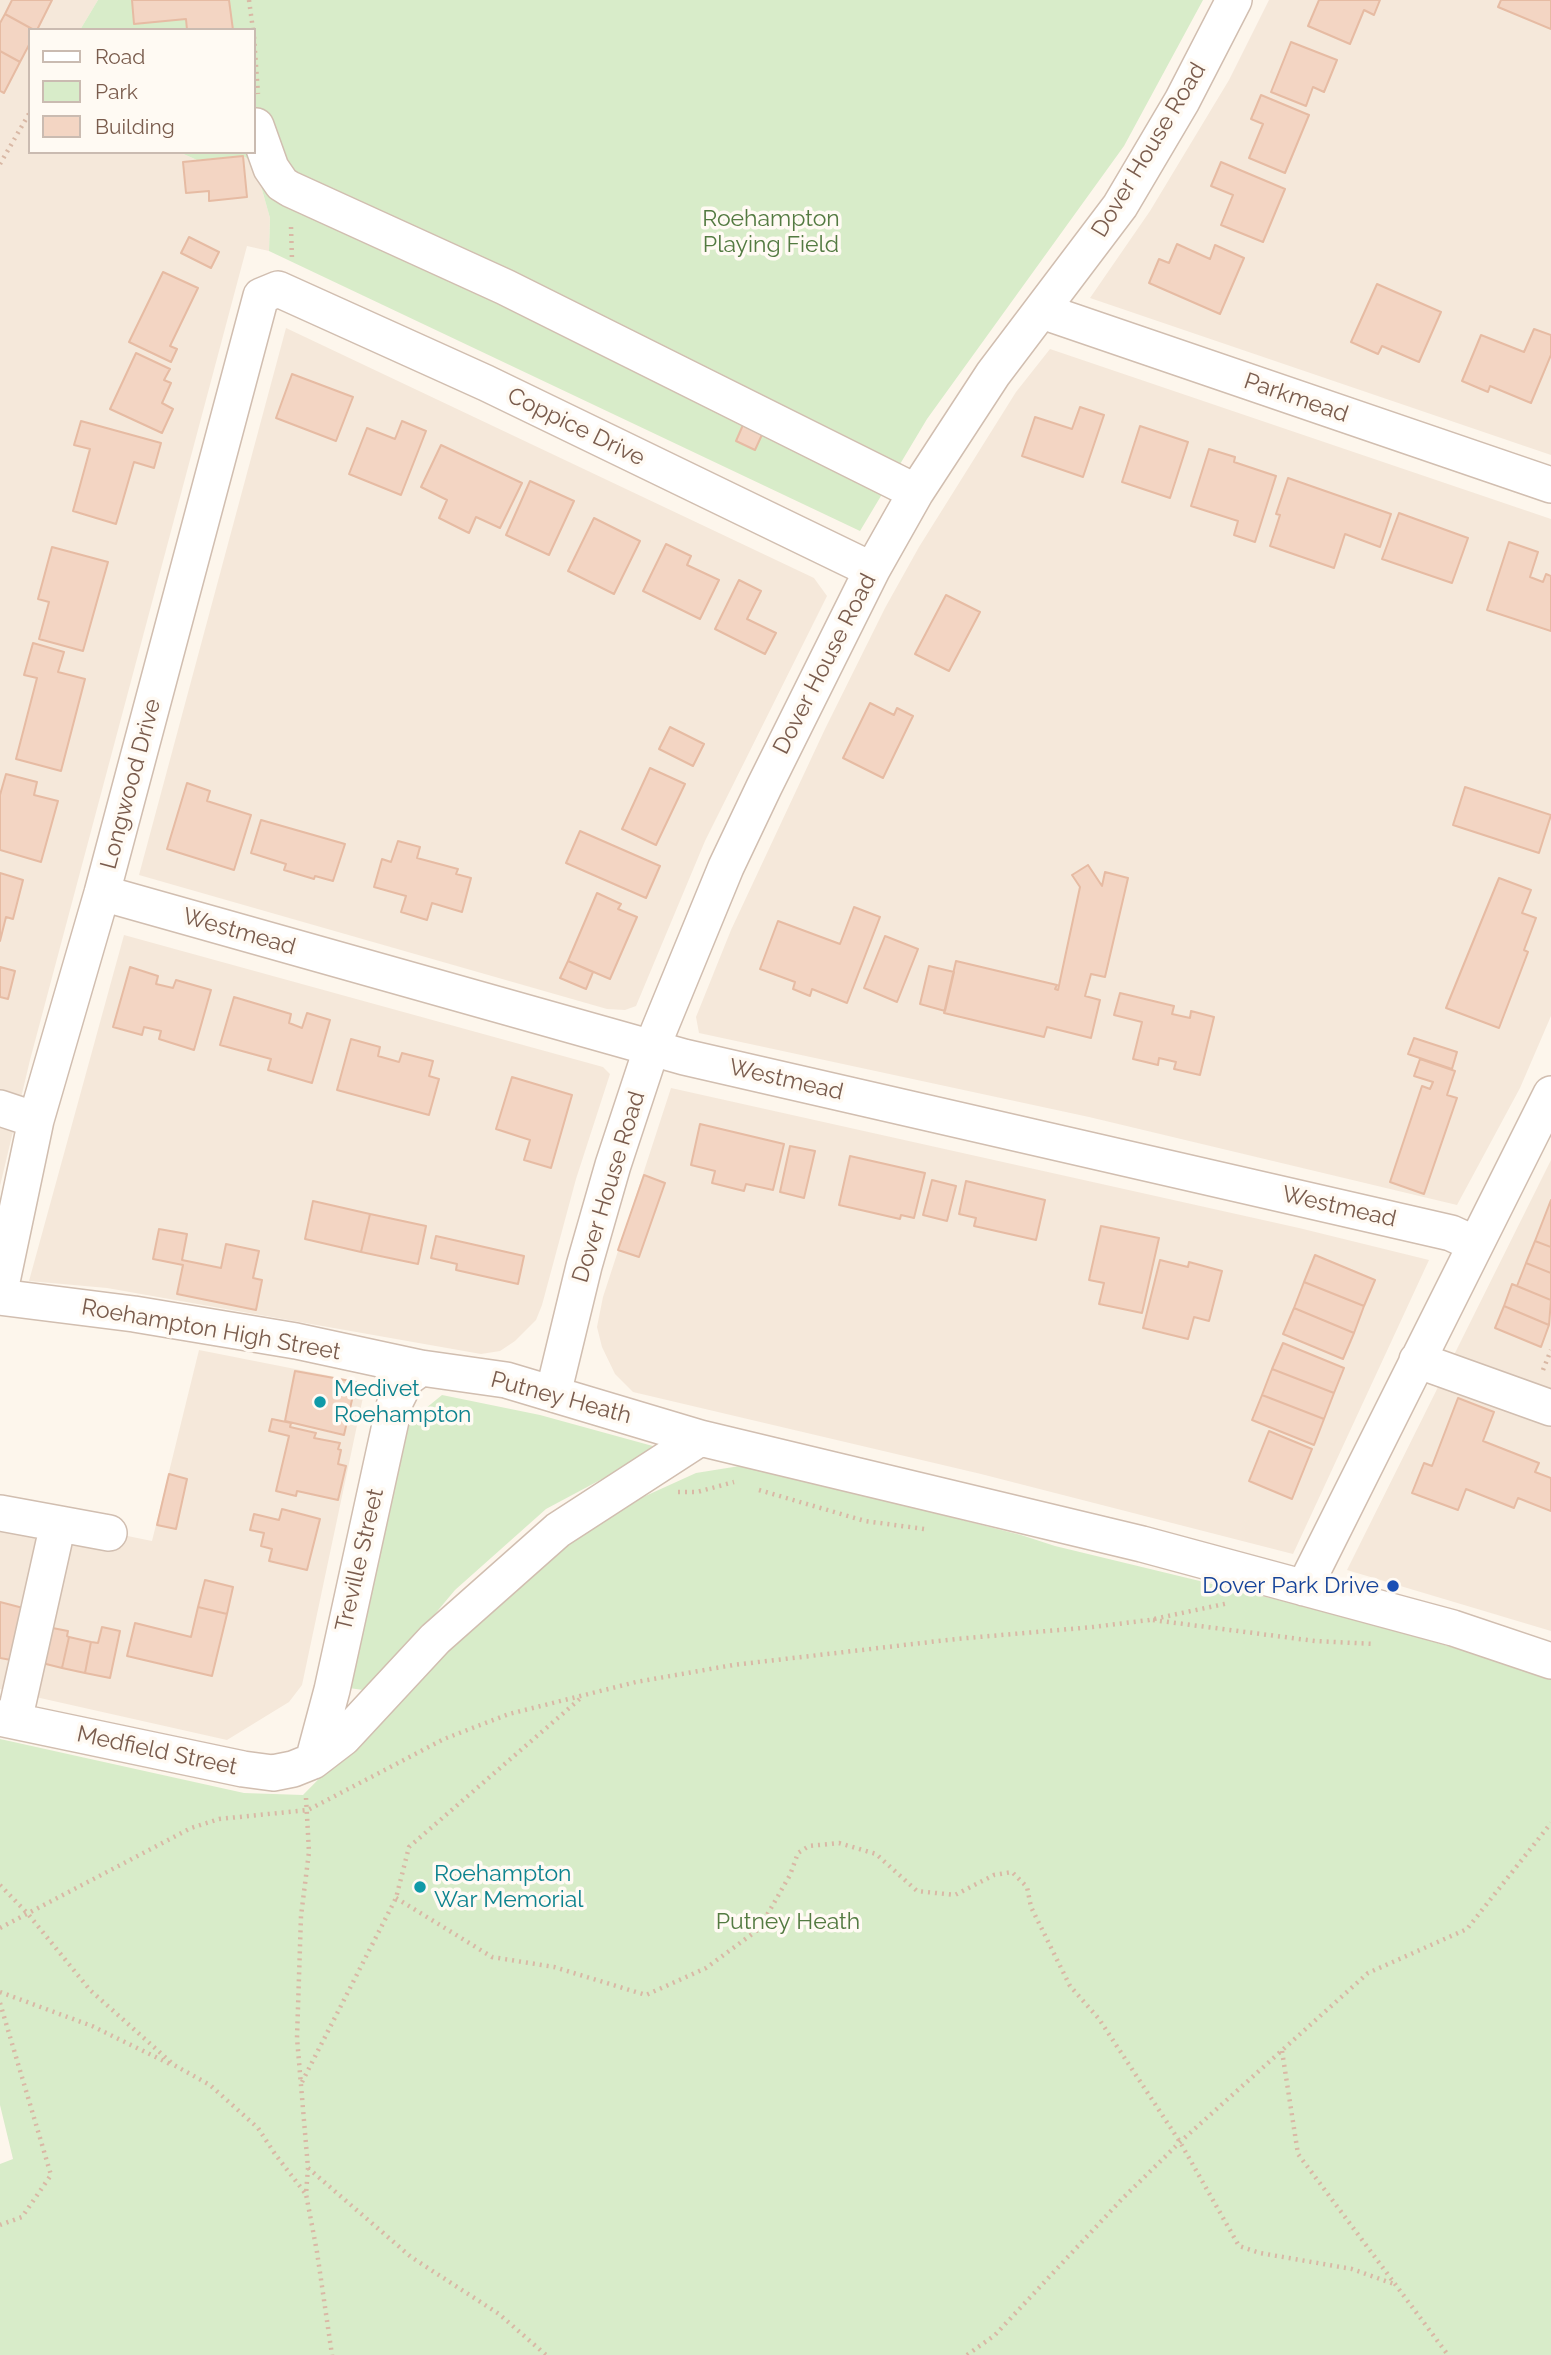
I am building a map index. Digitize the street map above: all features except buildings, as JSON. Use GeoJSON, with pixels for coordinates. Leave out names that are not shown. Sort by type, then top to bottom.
{"type":"FeatureCollection","features":[{"type":"Feature","properties":{"kind":"street","name":"Dover House Road"},"geometry":{"type":"LineString","coordinates":[[553,1394],[613,1165],[652,1047],[726,867],[872,570],[916,492],[993,374],[1120,206],[1182,101],[1234,0]]}},
{"type":"Feature","properties":{"kind":"street"},"geometry":{"type":"LineString","coordinates":[[256,126],[271,167],[282,184],[505,287],[916,492]]}},
{"type":"Feature","properties":{"kind":"street","name":"Coppice Drive"},"geometry":{"type":"LineString","coordinates":[[278,289],[486,383],[872,570]]}},
{"type":"Feature","properties":{"kind":"street","name":"Longwood Drive"},"geometry":{"type":"LineString","coordinates":[[0,1291],[36,1120],[102,893],[261,296],[278,289]]}},
{"type":"Feature","properties":{"kind":"street","name":"Parkmead"},"geometry":{"type":"LineString","coordinates":[[1042,311],[1551,485]]}},
{"type":"Feature","properties":{"kind":"street","name":"Westmead"},"geometry":{"type":"LineString","coordinates":[[102,893],[684,1057],[1438,1230],[1475,1244]]}},
{"type":"Feature","properties":{"kind":"street"},"geometry":{"type":"LineString","coordinates":[[1304,1588],[1551,1094]]}},
{"type":"Feature","properties":{"kind":"street"},"geometry":{"type":"LineString","coordinates":[[0,1108],[36,1120]]}},
{"type":"Feature","properties":{"kind":"street","name":"Roehampton High Street"},"geometry":{"type":"LineString","coordinates":[[0,1297],[134,1314],[296,1341],[421,1368]]}},
{"type":"Feature","properties":{"kind":"street"},"geometry":{"type":"LineString","coordinates":[[1417,1360],[1551,1408]]}},
{"type":"Feature","properties":{"kind":"street","name":"Putney Heath"},"geometry":{"type":"LineString","coordinates":[[421,1368],[506,1380],[700,1438],[1143,1544],[1453,1628],[1551,1661]]}},
{"type":"Feature","properties":{"kind":"street","name":"Treville Street"},"geometry":{"type":"LineString","coordinates":[[313,1761],[332,1690],[395,1402],[407,1378],[421,1368]]}},
{"type":"Feature","properties":{"kind":"street","name":"Medfield Street"},"geometry":{"type":"LineString","coordinates":[[7,1720],[273,1773],[313,1761],[343,1738],[435,1639],[558,1530],[700,1438]]}},
{"type":"Feature","properties":{"kind":"street"},"geometry":{"type":"LineString","coordinates":[[0,1513],[109,1533]]}},
{"type":"Feature","properties":{"kind":"street"},"geometry":{"type":"LineString","coordinates":[[7,1720],[58,1524]]}},
{"type":"Feature","properties":{"kind":"path"},"geometry":{"type":"LineString","coordinates":[[249,0],[253,28]]}},
{"type":"Feature","properties":{"kind":"path"},"geometry":{"type":"LineString","coordinates":[[256,62],[256,126]]}},
{"type":"Feature","properties":{"kind":"path"},"geometry":{"type":"LineString","coordinates":[[0,164],[28,115]]}},
{"type":"Feature","properties":{"kind":"path"},"geometry":{"type":"LineString","coordinates":[[278,289],[292,261],[290,188]]}},
{"type":"Feature","properties":{"kind":"path"},"geometry":{"type":"LineString","coordinates":[[671,1492],[697,1492],[733,1482],[865,1521],[929,1530]]}},
{"type":"Feature","properties":{"kind":"path"},"geometry":{"type":"LineString","coordinates":[[0,1928],[191,1828],[219,1819],[308,1810],[444,1739],[509,1714],[636,1682],[733,1665],[956,1639],[1093,1627],[1149,1619],[1230,1602]]}},
{"type":"Feature","properties":{"kind":"path"},"geometry":{"type":"LineString","coordinates":[[1149,1619],[1315,1641],[1385,1644]]}},
{"type":"Feature","properties":{"kind":"path"},"geometry":{"type":"LineString","coordinates":[[301,2083],[396,1898],[409,1847],[583,1697]]}},
{"type":"Feature","properties":{"kind":"path"},"geometry":{"type":"LineString","coordinates":[[313,1761],[304,1784],[309,1852],[301,1916],[297,2038],[308,2168],[306,2193],[332,2355]]}},
{"type":"Feature","properties":{"kind":"path"},"geometry":{"type":"LineString","coordinates":[[308,1810],[317,1799]]}},
{"type":"Feature","properties":{"kind":"path"},"geometry":{"type":"LineString","coordinates":[[967,2355],[995,2335],[1122,2199],[1180,2143],[1368,1973],[1468,1929],[1551,1823]]}},
{"type":"Feature","properties":{"kind":"path"},"geometry":{"type":"LineString","coordinates":[[396,1898],[492,1957],[554,1967],[646,1996],[706,1968],[759,1929],[790,1875],[798,1853],[809,1846],[839,1843],[877,1854],[917,1891],[955,1895],[994,1875],[1012,1872],[1027,1887],[1031,1907],[1070,1986],[1099,2019],[1180,2143],[1239,2245],[1260,2253],[1352,2269],[1394,2284]]}},
{"type":"Feature","properties":{"kind":"path"},"geometry":{"type":"LineString","coordinates":[[0,1885],[28,1914],[90,1990],[173,2065]]}},
{"type":"Feature","properties":{"kind":"path"},"geometry":{"type":"LineString","coordinates":[[0,1992],[92,2026],[210,2085],[258,2128],[306,2193]]}},
{"type":"Feature","properties":{"kind":"path"},"geometry":{"type":"LineString","coordinates":[[0,2003],[51,2175],[22,2217],[0,2225]]}},
{"type":"Feature","properties":{"kind":"path"},"geometry":{"type":"LineString","coordinates":[[1282,2052],[1298,2154],[1448,2355]]}},
{"type":"Feature","properties":{"kind":"path"},"geometry":{"type":"LineString","coordinates":[[308,2168],[411,2257],[499,2314],[547,2355]]}},
{"type":"Feature","properties":{"kind":"shaded area"},"geometry":{"type":"Polygon","coordinates":[[[0,0],[98,0],[81,28],[28,28],[28,154],[184,154],[197,160],[243,156],[250,160],[257,172],[270,218],[269,251],[247,246],[30,1060],[0,1186],[0,0]]]}},
{"type":"Feature","properties":{"kind":"shaded area"},"geometry":{"type":"Polygon","coordinates":[[[1269,0],[1551,0],[1551,455],[1090,298],[1150,211],[1229,80],[1269,0]]]}},
{"type":"Feature","properties":{"kind":"shaded area"},"geometry":{"type":"Polygon","coordinates":[[[286,328],[814,578],[827,596],[705,841],[636,1006],[625,1010],[607,1009],[139,875],[286,328]]]}},
{"type":"Feature","properties":{"kind":"shaded area"},"geometry":{"type":"Polygon","coordinates":[[[1050,349],[1551,519],[1551,1016],[1520,1088],[1457,1205],[1089,1117],[699,1033],[696,1017],[731,930],[885,608],[919,547],[1016,392],[1050,349]]]}},
{"type":"Feature","properties":{"kind":"shaded area"},"geometry":{"type":"Polygon","coordinates":[[[124,935],[603,1067],[610,1074],[576,1179],[536,1320],[515,1341],[500,1351],[481,1354],[107,1288],[29,1281],[124,935]]]}},
{"type":"Feature","properties":{"kind":"shaded area"},"geometry":{"type":"Polygon","coordinates":[[[671,1088],[1299,1228],[1429,1260],[1293,1554],[981,1474],[633,1392],[615,1374],[602,1347],[597,1327],[603,1297],[671,1088]]]}},
{"type":"Feature","properties":{"kind":"shaded area"},"geometry":{"type":"Polygon","coordinates":[[[1551,1160],[1551,1631],[1347,1570],[1551,1160]]]}},
{"type":"Feature","properties":{"kind":"shaded area"},"geometry":{"type":"Polygon","coordinates":[[[199,1350],[366,1383],[302,1685],[289,1702],[227,1740],[0,1689],[0,1510],[152,1541],[199,1350]]]}},
{"type":"Feature","properties":{"kind":"green space","name":"Roehampton Playing Field"},"geometry":{"type":"Polygon","coordinates":[[[98,0],[1203,0],[1124,146],[927,419],[860,531],[269,251],[270,218],[257,172],[250,160],[243,156],[197,160],[184,154],[256,154],[256,28],[81,28],[98,0]]]}},
{"type":"Feature","properties":{"kind":"green space"},"geometry":{"type":"Polygon","coordinates":[[[442,1395],[540,1415],[660,1448],[546,1509],[455,1590],[388,1670],[363,1690],[349,1688],[351,1654],[409,1422],[442,1395]]]}},
{"type":"Feature","properties":{"kind":"green space","name":"Putney Heath"},"geometry":{"type":"Polygon","coordinates":[[[746,1465],[1055,1546],[1361,1620],[1551,1677],[1551,2355],[0,2355],[0,2164],[13,2159],[0,2105],[0,1739],[244,1793],[303,1795],[466,1629],[588,1522],[696,1473],[746,1465]]]}},
{"type":"Feature","properties":{"kind":"place","name":"Medivet Roehampton"},"geometry":{"type":"Point","coordinates":[320,1402]}},
{"type":"Feature","properties":{"kind":"place","name":"Dover Park Drive"},"geometry":{"type":"Point","coordinates":[1393,1586]}},
{"type":"Feature","properties":{"kind":"place","name":"Roehampton War Memorial"},"geometry":{"type":"Point","coordinates":[420,1887]}}]}
